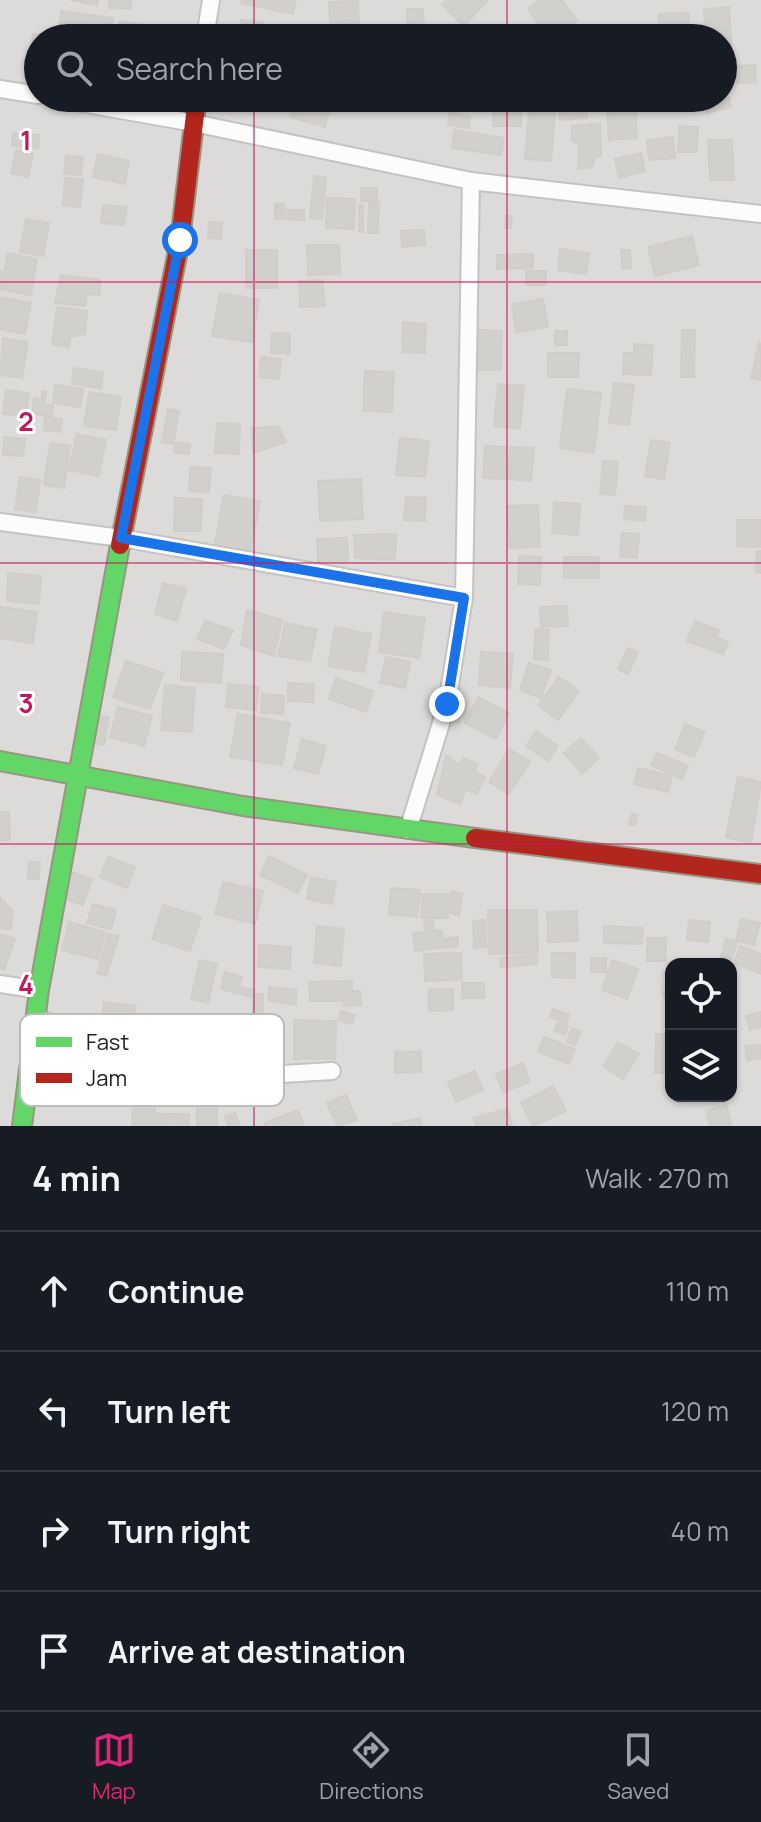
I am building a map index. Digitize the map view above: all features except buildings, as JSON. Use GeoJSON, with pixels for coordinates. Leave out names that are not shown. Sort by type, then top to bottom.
{"type":"FeatureCollection","features":[{"type":"Feature","properties":{"kind":"street"},"geometry":{"type":"LineString","coordinates":[[207,24],[211,0]]}},
{"type":"Feature","properties":{"kind":"street"},"geometry":{"type":"LineString","coordinates":[[0,89],[24,93]]}},
{"type":"Feature","properties":{"kind":"street"},"geometry":{"type":"LineString","coordinates":[[132,112],[471,181],[761,214]]}},
{"type":"Feature","properties":{"kind":"street"},"geometry":{"type":"LineString","coordinates":[[35,1014],[76,773],[180,240],[195,112]]}},
{"type":"Feature","properties":{"kind":"street"},"geometry":{"type":"LineString","coordinates":[[408,830],[447,704],[464,598],[471,181]]}},
{"type":"Feature","properties":{"kind":"street"},"geometry":{"type":"LineString","coordinates":[[0,522],[121,538],[464,598]]}},
{"type":"Feature","properties":{"kind":"street"},"geometry":{"type":"LineString","coordinates":[[0,761],[243,806],[761,874]]}},
{"type":"Feature","properties":{"kind":"street"},"geometry":{"type":"LineString","coordinates":[[0,984],[39,990]]}},
{"type":"Feature","properties":{"kind":"street"},"geometry":{"type":"LineString","coordinates":[[284,1074],[332,1071]]}},
{"type":"Feature","properties":{"kind":"street"},"geometry":{"type":"LineString","coordinates":[[22,1126],[24,1106]]}},
{"type":"Feature","properties":{"kind":"shaded area"},"geometry":{"type":"Polygon","coordinates":[[[0,0],[761,0],[761,1126],[0,1126],[0,0]]]}},
{"type":"Feature","properties":{"kind":"traffic: fast"},"geometry":{"type":"LineString","coordinates":[[36,1014],[120,545]]}},
{"type":"Feature","properties":{"kind":"traffic: fast"},"geometry":{"type":"LineString","coordinates":[[0,761],[243,806],[475,838]]}},
{"type":"Feature","properties":{"kind":"traffic: fast"},"geometry":{"type":"LineString","coordinates":[[22,1126],[24,1106]]}},
{"type":"Feature","properties":{"kind":"traffic: jam"},"geometry":{"type":"LineString","coordinates":[[120,545],[180,240],[195,112]]}},
{"type":"Feature","properties":{"kind":"traffic: jam"},"geometry":{"type":"LineString","coordinates":[[475,838],[761,874]]}},
{"type":"Feature","properties":{"kind":"route"},"geometry":{"type":"LineString","coordinates":[[180,240],[121,538],[464,598],[447,704]]}}]}
